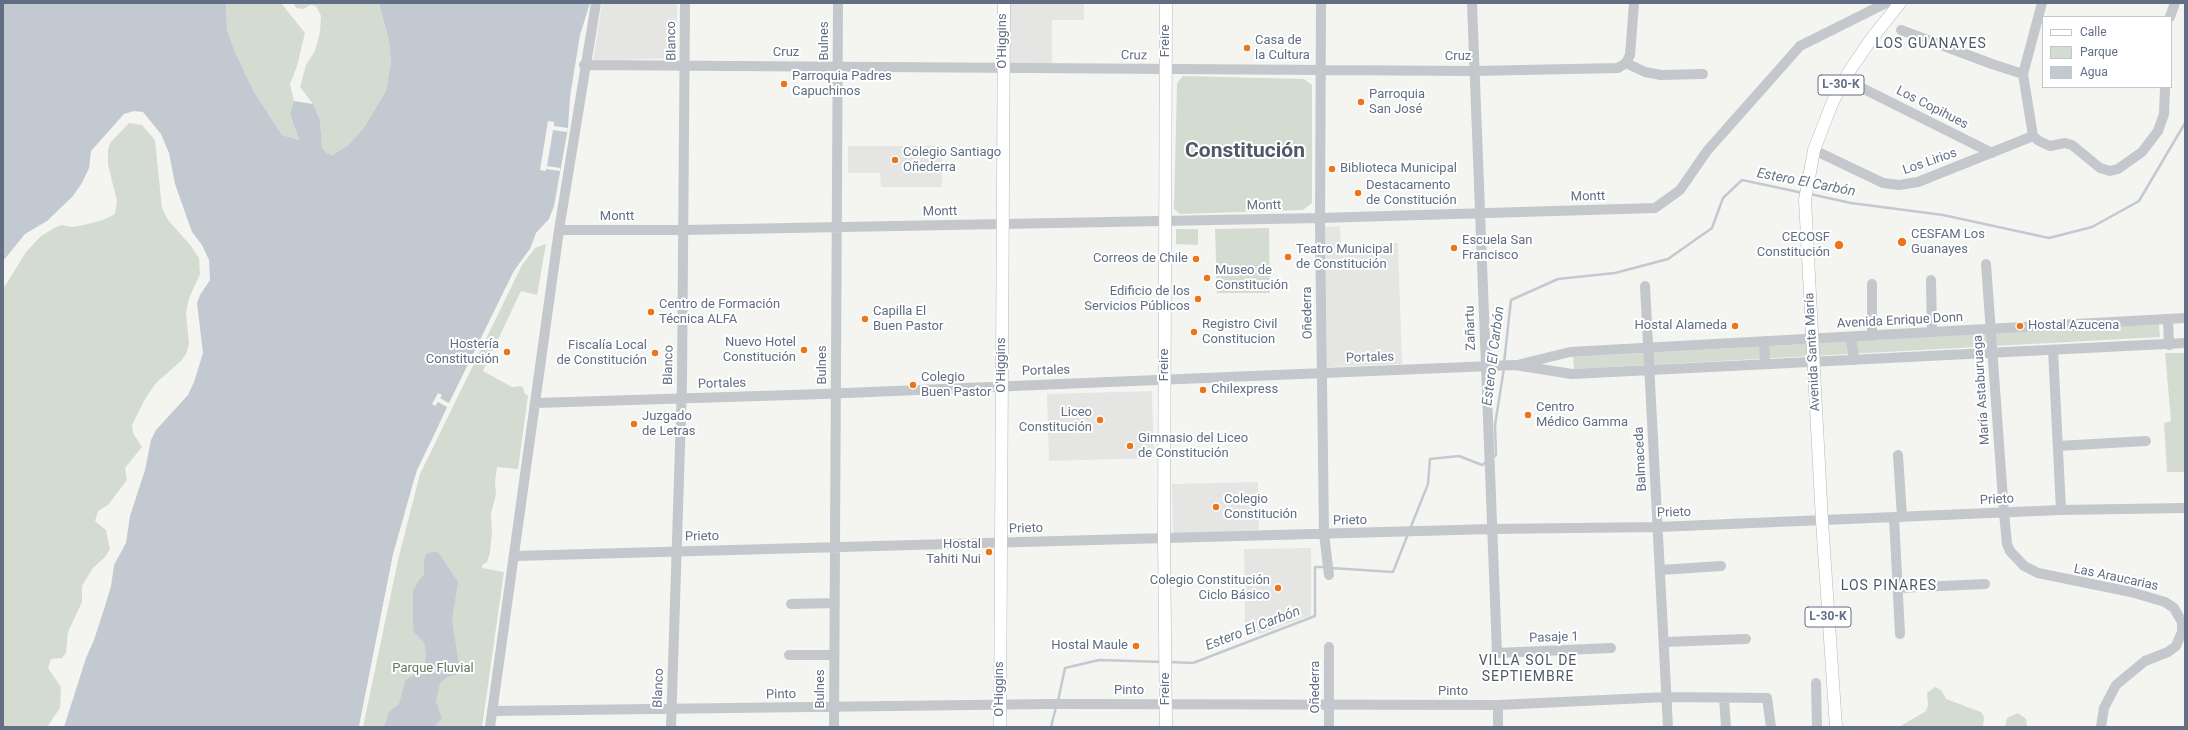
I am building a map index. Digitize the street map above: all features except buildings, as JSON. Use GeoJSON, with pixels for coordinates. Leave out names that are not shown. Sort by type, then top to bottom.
{"type":"FeatureCollection","features":[{"type":"Feature","properties":{"kind":"main road","name":"O'Higgins"},"geometry":{"type":"LineString","coordinates":[[1000,727],[1004,3]]}},
{"type":"Feature","properties":{"kind":"main road","name":"Freire"},"geometry":{"type":"LineString","coordinates":[[1166,3],[1164,379],[1166,727]]}},
{"type":"Feature","properties":{"kind":"main road","name":"Avenida Santa María"},"geometry":{"type":"LineString","coordinates":[[1836,727],[1822,521],[1805,200],[1814,150],[1825,117],[1841,85],[1872,38],[1900,3]]}},
{"type":"Feature","properties":{"kind":"street"},"geometry":{"type":"LineString","coordinates":[[490,727],[515,556],[559,230],[584,65],[596,3]]}},
{"type":"Feature","properties":{"kind":"street","name":"Blanco"},"geometry":{"type":"LineString","coordinates":[[670,727],[681,399],[686,66],[685,3]]}},
{"type":"Feature","properties":{"kind":"street","name":"Bulnes"},"geometry":{"type":"LineString","coordinates":[[834,727],[838,3]]}},
{"type":"Feature","properties":{"kind":"street","name":"Oñederra"},"geometry":{"type":"LineString","coordinates":[[1321,3],[1320,218],[1324,534],[1329,574]]}},
{"type":"Feature","properties":{"kind":"street","name":"Zañartu"},"geometry":{"type":"LineString","coordinates":[[1472,3],[1473,71],[1489,367],[1488,474],[1492,529],[1497,653]]}},
{"type":"Feature","properties":{"kind":"street"},"geometry":{"type":"LineString","coordinates":[[1634,3],[1630,55],[1626,63],[1645,72],[1661,75],[1703,74]]}},
{"type":"Feature","properties":{"kind":"street","name":"Montt"},"geometry":{"type":"LineString","coordinates":[[559,230],[684,230],[1320,218],[1655,208],[1680,190],[1707,151],[1800,46],[1886,3]]}},
{"type":"Feature","properties":{"kind":"street"},"geometry":{"type":"LineString","coordinates":[[2042,3],[2023,74],[2033,136],[2039,142],[2050,146],[2065,143],[2072,145],[2100,168],[2110,171],[2118,169],[2142,152],[2156,135],[2164,114],[2165,88]]}},
{"type":"Feature","properties":{"kind":"street"},"geometry":{"type":"LineString","coordinates":[[2170,16],[2175,3]]}},
{"type":"Feature","properties":{"kind":"street"},"geometry":{"type":"LineString","coordinates":[[1901,30],[2023,74]]}},
{"type":"Feature","properties":{"kind":"street","name":"Cruz"},"geometry":{"type":"LineString","coordinates":[[584,65],[1473,71],[1618,68],[1626,63]]}},
{"type":"Feature","properties":{"kind":"street","name":"Los Copihues"},"geometry":{"type":"LineString","coordinates":[[1860,87],[1992,153]]}},
{"type":"Feature","properties":{"kind":"street","name":"Los Lirios"},"geometry":{"type":"LineString","coordinates":[[1814,150],[1884,183],[1899,185],[1912,184],[2033,136]]}},
{"type":"Feature","properties":{"kind":"street","name":"María Astaburuaga"},"geometry":{"type":"LineString","coordinates":[[1986,264],[2004,513]]}},
{"type":"Feature","properties":{"kind":"street"},"geometry":{"type":"LineString","coordinates":[[1930,280],[1932,332]]}},
{"type":"Feature","properties":{"kind":"street"},"geometry":{"type":"LineString","coordinates":[[1872,284],[1872,336]]}},
{"type":"Feature","properties":{"kind":"street","name":"Balmaceda"},"geometry":{"type":"LineString","coordinates":[[1645,286],[1668,727]]}},
{"type":"Feature","properties":{"kind":"street","name":"Avenida Enrique Donn"},"geometry":{"type":"LineString","coordinates":[[1489,367],[1516,365],[1570,352],[2185,318]]}},
{"type":"Feature","properties":{"kind":"street"},"geometry":{"type":"LineString","coordinates":[[2168,320],[2169,345]]}},
{"type":"Feature","properties":{"kind":"street"},"geometry":{"type":"LineString","coordinates":[[1851,337],[1854,360]]}},
{"type":"Feature","properties":{"kind":"street"},"geometry":{"type":"LineString","coordinates":[[1764,342],[1765,364]]}},
{"type":"Feature","properties":{"kind":"street","name":"Avenida Enrique Donn"},"geometry":{"type":"LineString","coordinates":[[1516,365],[1572,374],[2185,343]]}},
{"type":"Feature","properties":{"kind":"street"},"geometry":{"type":"LineString","coordinates":[[2053,350],[2061,510]]}},
{"type":"Feature","properties":{"kind":"street"},"geometry":{"type":"LineString","coordinates":[[1556,371],[1552,363],[1557,354]]}},
{"type":"Feature","properties":{"kind":"street","name":"Portales"},"geometry":{"type":"LineString","coordinates":[[536,403],[836,394],[1002,385],[1489,367]]}},
{"type":"Feature","properties":{"kind":"street"},"geometry":{"type":"LineString","coordinates":[[2058,446],[2146,440]]}},
{"type":"Feature","properties":{"kind":"street"},"geometry":{"type":"LineString","coordinates":[[1898,455],[1898,588],[1900,634]]}},
{"type":"Feature","properties":{"kind":"street","name":"Prieto"},"geometry":{"type":"LineString","coordinates":[[515,556],[1492,529],[1658,526],[1822,521],[2061,510],[2185,508]]}},
{"type":"Feature","properties":{"kind":"street","name":"Las Araucarias"},"geometry":{"type":"LineString","coordinates":[[2004,513],[2007,544],[2014,556],[2031,570],[2074,582],[2131,592],[2165,602],[2174,608],[2181,617],[2183,627],[2179,642],[2168,652],[2145,661],[2116,685],[2105,704],[2100,727]]}},
{"type":"Feature","properties":{"kind":"street"},"geometry":{"type":"LineString","coordinates":[[1660,570],[1721,566]]}},
{"type":"Feature","properties":{"kind":"street"},"geometry":{"type":"LineString","coordinates":[[1898,588],[1985,584]]}},
{"type":"Feature","properties":{"kind":"street"},"geometry":{"type":"LineString","coordinates":[[791,604],[834,603]]}},
{"type":"Feature","properties":{"kind":"street"},"geometry":{"type":"LineString","coordinates":[[1664,642],[1746,639]]}},
{"type":"Feature","properties":{"kind":"street","name":"Oñederra"},"geometry":{"type":"LineString","coordinates":[[1329,647],[1329,727]]}},
{"type":"Feature","properties":{"kind":"street","name":"Pasaje 1"},"geometry":{"type":"LineString","coordinates":[[1497,653],[1611,648]]}},
{"type":"Feature","properties":{"kind":"street"},"geometry":{"type":"LineString","coordinates":[[789,655],[834,655]]}},
{"type":"Feature","properties":{"kind":"street"},"geometry":{"type":"LineString","coordinates":[[1816,683],[1817,727]]}},
{"type":"Feature","properties":{"kind":"street","name":"Pinto"},"geometry":{"type":"LineString","coordinates":[[492,711],[1050,704],[1498,705],[1667,697],[1767,698],[1771,727]]}},
{"type":"Feature","properties":{"kind":"street"},"geometry":{"type":"LineString","coordinates":[[1724,698],[1726,727]]}},
{"type":"Feature","properties":{"kind":"street"},"geometry":{"type":"LineString","coordinates":[[1498,705],[1498,727]]}},
{"type":"Feature","properties":{"kind":"shaded area"},"geometry":{"type":"Polygon","coordinates":[[[602,3],[677,3],[677,58],[593,61],[602,3]]]}},
{"type":"Feature","properties":{"kind":"shaded area"},"geometry":{"type":"Polygon","coordinates":[[[1009,3],[1084,3],[1084,20],[1052,20],[1052,63],[1010,64],[1009,3]]]}},
{"type":"Feature","properties":{"kind":"shaded area","name":"Colegio Santiago Oñederra"},"geometry":{"type":"Polygon","coordinates":[[[848,146],[942,146],[942,187],[881,187],[880,173],[848,173],[848,146]]]}},
{"type":"Feature","properties":{"kind":"shaded area"},"geometry":{"type":"Polygon","coordinates":[[[1340,226],[1341,246],[1398,243],[1402,364],[1327,367],[1325,227],[1340,226]]]}},
{"type":"Feature","properties":{"kind":"shaded area","name":"Liceo Constitución"},"geometry":{"type":"Polygon","coordinates":[[[1152,391],[1154,458],[1049,461],[1047,394],[1152,391]]]}},
{"type":"Feature","properties":{"kind":"shaded area","name":"Colegio Constitución"},"geometry":{"type":"Polygon","coordinates":[[[1258,482],[1259,530],[1173,534],[1172,484],[1258,482]]]}},
{"type":"Feature","properties":{"kind":"shaded area","name":"Colegio Constitución Ciclo Básico"},"geometry":{"type":"Polygon","coordinates":[[[1311,548],[1311,615],[1260,634],[1245,631],[1244,549],[1311,548]]]}},
{"type":"Feature","properties":{"kind":"green space"},"geometry":{"type":"Polygon","coordinates":[[[226,3],[281,3],[305,33],[297,66],[290,84],[294,101],[290,114],[299,140],[282,135],[254,92],[235,52],[227,29],[226,3]]]}},
{"type":"Feature","properties":{"kind":"green space"},"geometry":{"type":"Polygon","coordinates":[[[293,3],[379,3],[389,41],[391,62],[386,91],[363,129],[347,146],[332,155],[327,153],[322,148],[320,120],[313,104],[300,87],[306,65],[315,51],[320,32],[321,16],[316,6],[310,5],[304,9],[296,8],[293,3]]]}},
{"type":"Feature","properties":{"kind":"green space"},"geometry":{"type":"Polygon","coordinates":[[[1183,76],[1304,79],[1312,85],[1312,203],[1303,210],[1180,214],[1174,209],[1177,83],[1183,76]]]}},
{"type":"Feature","properties":{"kind":"green space"},"geometry":{"type":"Polygon","coordinates":[[[129,123],[142,125],[155,140],[162,208],[168,220],[191,246],[199,258],[200,274],[189,298],[186,313],[189,344],[186,354],[181,361],[156,383],[145,399],[132,425],[133,433],[142,447],[125,468],[127,480],[108,505],[98,511],[95,521],[106,530],[110,549],[105,557],[93,568],[82,586],[82,602],[68,632],[66,653],[62,658],[51,659],[48,668],[61,687],[60,708],[47,727],[3,727],[3,289],[26,252],[41,236],[62,225],[72,227],[84,225],[103,220],[115,214],[117,201],[108,165],[108,150],[110,143],[129,123]]]}},
{"type":"Feature","properties":{"kind":"green space"},"geometry":{"type":"Polygon","coordinates":[[[1269,228],[1270,293],[1217,293],[1215,229],[1269,228]]]}},
{"type":"Feature","properties":{"kind":"green space"},"geometry":{"type":"Polygon","coordinates":[[[1176,229],[1198,229],[1198,245],[1176,244],[1176,229]]]}},
{"type":"Feature","properties":{"kind":"green space","name":"Parque Fluvial"},"geometry":{"type":"Polygon","coordinates":[[[546,244],[537,295],[521,291],[483,371],[512,387],[522,386],[525,394],[528,396],[518,469],[497,467],[495,482],[496,494],[491,514],[492,532],[490,553],[487,562],[482,565],[482,568],[504,572],[482,727],[363,727],[398,560],[420,474],[522,265],[535,248],[546,244]]]}},
{"type":"Feature","properties":{"kind":"green space"},"geometry":{"type":"Polygon","coordinates":[[[2159,324],[2160,337],[1574,369],[1573,357],[2159,324]]]}},
{"type":"Feature","properties":{"kind":"green space"},"geometry":{"type":"Polygon","coordinates":[[[2165,353],[2185,353],[2185,472],[2167,472],[2164,423],[2171,421],[2165,353]]]}},
{"type":"Feature","properties":{"kind":"green space"},"geometry":{"type":"Polygon","coordinates":[[[1935,687],[1941,690],[1946,699],[1981,712],[1984,717],[1983,727],[1899,727],[1926,711],[1928,705],[1927,693],[1935,687]]]}},
{"type":"Feature","properties":{"kind":"green space"},"geometry":{"type":"Polygon","coordinates":[[[2018,713],[2026,719],[2027,727],[2005,727],[2007,718],[2018,713]]]}},
{"type":"Feature","properties":{"kind":"water"},"geometry":{"type":"Polygon","coordinates":[[[3,3],[226,3],[227,29],[235,52],[254,92],[282,135],[299,140],[290,114],[294,101],[313,104],[320,120],[322,148],[327,153],[332,155],[347,146],[363,129],[386,91],[391,62],[389,41],[379,3],[590,3],[580,35],[570,97],[568,128],[554,206],[549,219],[536,233],[530,249],[514,271],[417,470],[393,555],[359,727],[64,727],[86,658],[94,640],[105,606],[111,586],[114,565],[126,543],[130,516],[145,470],[151,440],[156,430],[188,395],[194,382],[203,353],[197,303],[200,295],[210,280],[209,260],[202,245],[192,232],[175,184],[169,153],[161,134],[143,112],[134,111],[124,114],[91,151],[89,168],[82,183],[73,196],[47,221],[25,234],[3,261],[3,3]]]}},
{"type":"Feature","properties":{"kind":"water"},"geometry":{"type":"Polygon","coordinates":[[[438,552],[458,582],[452,620],[459,665],[458,674],[447,677],[440,683],[436,702],[442,718],[434,727],[384,727],[389,712],[399,704],[405,681],[424,668],[426,654],[424,642],[414,632],[413,591],[419,580],[424,575],[424,561],[426,554],[438,552]]]}},
{"type":"Feature","properties":{"kind":"pier"},"geometry":{"type":"Polygon","coordinates":[[[548,121],[554,122],[554,126],[568,128],[567,132],[553,130],[547,166],[560,168],[560,171],[546,169],[546,171],[540,170],[548,121]]]}},
{"type":"Feature","properties":{"kind":"pier"},"geometry":{"type":"Polygon","coordinates":[[[530,249],[533,249],[515,271],[419,471],[395,555],[361,725],[359,727],[393,555],[414,480],[447,407],[438,402],[435,406],[432,404],[438,393],[442,395],[440,398],[449,403],[514,271],[530,249]]]}},
{"type":"Feature","properties":{"kind":"waterway","name":"Estero El Carbón"},"geometry":{"type":"LineString","coordinates":[[1810,194],[1851,203],[1943,215],[2049,238],[2092,227],[2139,201],[2185,123]]}},
{"type":"Feature","properties":{"kind":"waterway","name":"Estero El Carbón"},"geometry":{"type":"LineString","coordinates":[[1504,363],[1511,300],[1558,279],[1615,273],[1668,259],[1712,228],[1723,198],[1742,180],[1803,193]]}},
{"type":"Feature","properties":{"kind":"waterway","name":"Estero El Carbón"},"geometry":{"type":"LineString","coordinates":[[1492,458],[1496,455],[1495,425],[1504,368]]}},
{"type":"Feature","properties":{"kind":"waterway","name":"Estero El Carbón"},"geometry":{"type":"LineString","coordinates":[[1410,529],[1428,484],[1430,459],[1459,456],[1482,465],[1486,462]]}},
{"type":"Feature","properties":{"kind":"waterway","name":"Estero El Carbón"},"geometry":{"type":"LineString","coordinates":[[1331,568],[1393,572],[1408,534]]}},
{"type":"Feature","properties":{"kind":"waterway","name":"Estero El Carbón"},"geometry":{"type":"LineString","coordinates":[[1169,662],[1193,663],[1315,616],[1315,567],[1326,567]]}},
{"type":"Feature","properties":{"kind":"waterway","name":"Estero El Carbón"},"geometry":{"type":"LineString","coordinates":[[1058,701],[1065,668],[1099,660],[1162,662]]}},
{"type":"Feature","properties":{"kind":"waterway","name":"Estero El Carbón"},"geometry":{"type":"LineString","coordinates":[[1051,727],[1056,707]]}},
{"type":"Feature","properties":{"kind":"place","name":"Casa de la Cultura"},"geometry":{"type":"Point","coordinates":[1247,48]}},
{"type":"Feature","properties":{"kind":"place","name":"Parroquia Padres Capuchinos"},"geometry":{"type":"Point","coordinates":[784,84]}},
{"type":"Feature","properties":{"kind":"place","name":"Parroquia San José"},"geometry":{"type":"Point","coordinates":[1361,102]}},
{"type":"Feature","properties":{"kind":"place","name":"Colegio Santiago Oñederra"},"geometry":{"type":"Point","coordinates":[895,160]}},
{"type":"Feature","properties":{"kind":"place","name":"Biblioteca Municipal"},"geometry":{"type":"Point","coordinates":[1332,169]}},
{"type":"Feature","properties":{"kind":"place","name":"Destacamento de Constitución"},"geometry":{"type":"Point","coordinates":[1358,193]}},
{"type":"Feature","properties":{"kind":"place","name":"CESFAM Los Guanayes"},"geometry":{"type":"Point","coordinates":[1902,242]}},
{"type":"Feature","properties":{"kind":"place","name":"CECOSF Constitución"},"geometry":{"type":"Point","coordinates":[1839,245]}},
{"type":"Feature","properties":{"kind":"place","name":"Escuela San Francisco"},"geometry":{"type":"Point","coordinates":[1454,248]}},
{"type":"Feature","properties":{"kind":"place","name":"Teatro Municipal de Constitución"},"geometry":{"type":"Point","coordinates":[1288,257]}},
{"type":"Feature","properties":{"kind":"place","name":"Correos de Chile"},"geometry":{"type":"Point","coordinates":[1196,259]}},
{"type":"Feature","properties":{"kind":"place","name":"Museo de Constitución"},"geometry":{"type":"Point","coordinates":[1207,278]}},
{"type":"Feature","properties":{"kind":"place","name":"Edificio de los Servicios Públicos"},"geometry":{"type":"Point","coordinates":[1198,299]}},
{"type":"Feature","properties":{"kind":"place","name":"Centro de Formación Técnica ALFA"},"geometry":{"type":"Point","coordinates":[651,312]}},
{"type":"Feature","properties":{"kind":"place","name":"Capilla El Buen Pastor"},"geometry":{"type":"Point","coordinates":[865,319]}},
{"type":"Feature","properties":{"kind":"place","name":"Hostal Alameda"},"geometry":{"type":"Point","coordinates":[1735,326]}},
{"type":"Feature","properties":{"kind":"place","name":"Hostal Azucena"},"geometry":{"type":"Point","coordinates":[2020,326]}},
{"type":"Feature","properties":{"kind":"place","name":"Registro Civil Constitucion"},"geometry":{"type":"Point","coordinates":[1194,332]}},
{"type":"Feature","properties":{"kind":"place","name":"Nuevo Hotel Constitución"},"geometry":{"type":"Point","coordinates":[804,350]}},
{"type":"Feature","properties":{"kind":"place","name":"Hostería Constitución"},"geometry":{"type":"Point","coordinates":[507,352]}},
{"type":"Feature","properties":{"kind":"place","name":"Fiscalía Local de Constitución"},"geometry":{"type":"Point","coordinates":[655,353]}},
{"type":"Feature","properties":{"kind":"place","name":"Colegio Buen Pastor"},"geometry":{"type":"Point","coordinates":[913,385]}},
{"type":"Feature","properties":{"kind":"place","name":"Chilexpress"},"geometry":{"type":"Point","coordinates":[1203,390]}},
{"type":"Feature","properties":{"kind":"place","name":"Centro Médico Gamma"},"geometry":{"type":"Point","coordinates":[1528,415]}},
{"type":"Feature","properties":{"kind":"place","name":"Liceo Constitución"},"geometry":{"type":"Point","coordinates":[1100,420]}},
{"type":"Feature","properties":{"kind":"place","name":"Juzgado de Letras"},"geometry":{"type":"Point","coordinates":[634,424]}},
{"type":"Feature","properties":{"kind":"place","name":"Gimnasio del Liceo de Constitución"},"geometry":{"type":"Point","coordinates":[1130,446]}},
{"type":"Feature","properties":{"kind":"place","name":"Colegio Constitución"},"geometry":{"type":"Point","coordinates":[1216,507]}},
{"type":"Feature","properties":{"kind":"place","name":"Hostal Tahiti Nui"},"geometry":{"type":"Point","coordinates":[989,552]}},
{"type":"Feature","properties":{"kind":"place","name":"Colegio Constitución Ciclo Básico"},"geometry":{"type":"Point","coordinates":[1278,588]}},
{"type":"Feature","properties":{"kind":"place","name":"Hostal Maule"},"geometry":{"type":"Point","coordinates":[1136,646]}},
{"type":"Feature","properties":{"kind":"district","name":"LOS GUANAYES"},"geometry":{"type":"Point","coordinates":[1931,44]}},
{"type":"Feature","properties":{"kind":"district","name":"Constitución"},"geometry":{"type":"Point","coordinates":[1245,152]}},
{"type":"Feature","properties":{"kind":"district","name":"LOS PINARES"},"geometry":{"type":"Point","coordinates":[1889,586]}},
{"type":"Feature","properties":{"kind":"district","name":"VILLA SOL DE SEPTIEMBRE"},"geometry":{"type":"Point","coordinates":[1528,670]}}]}
